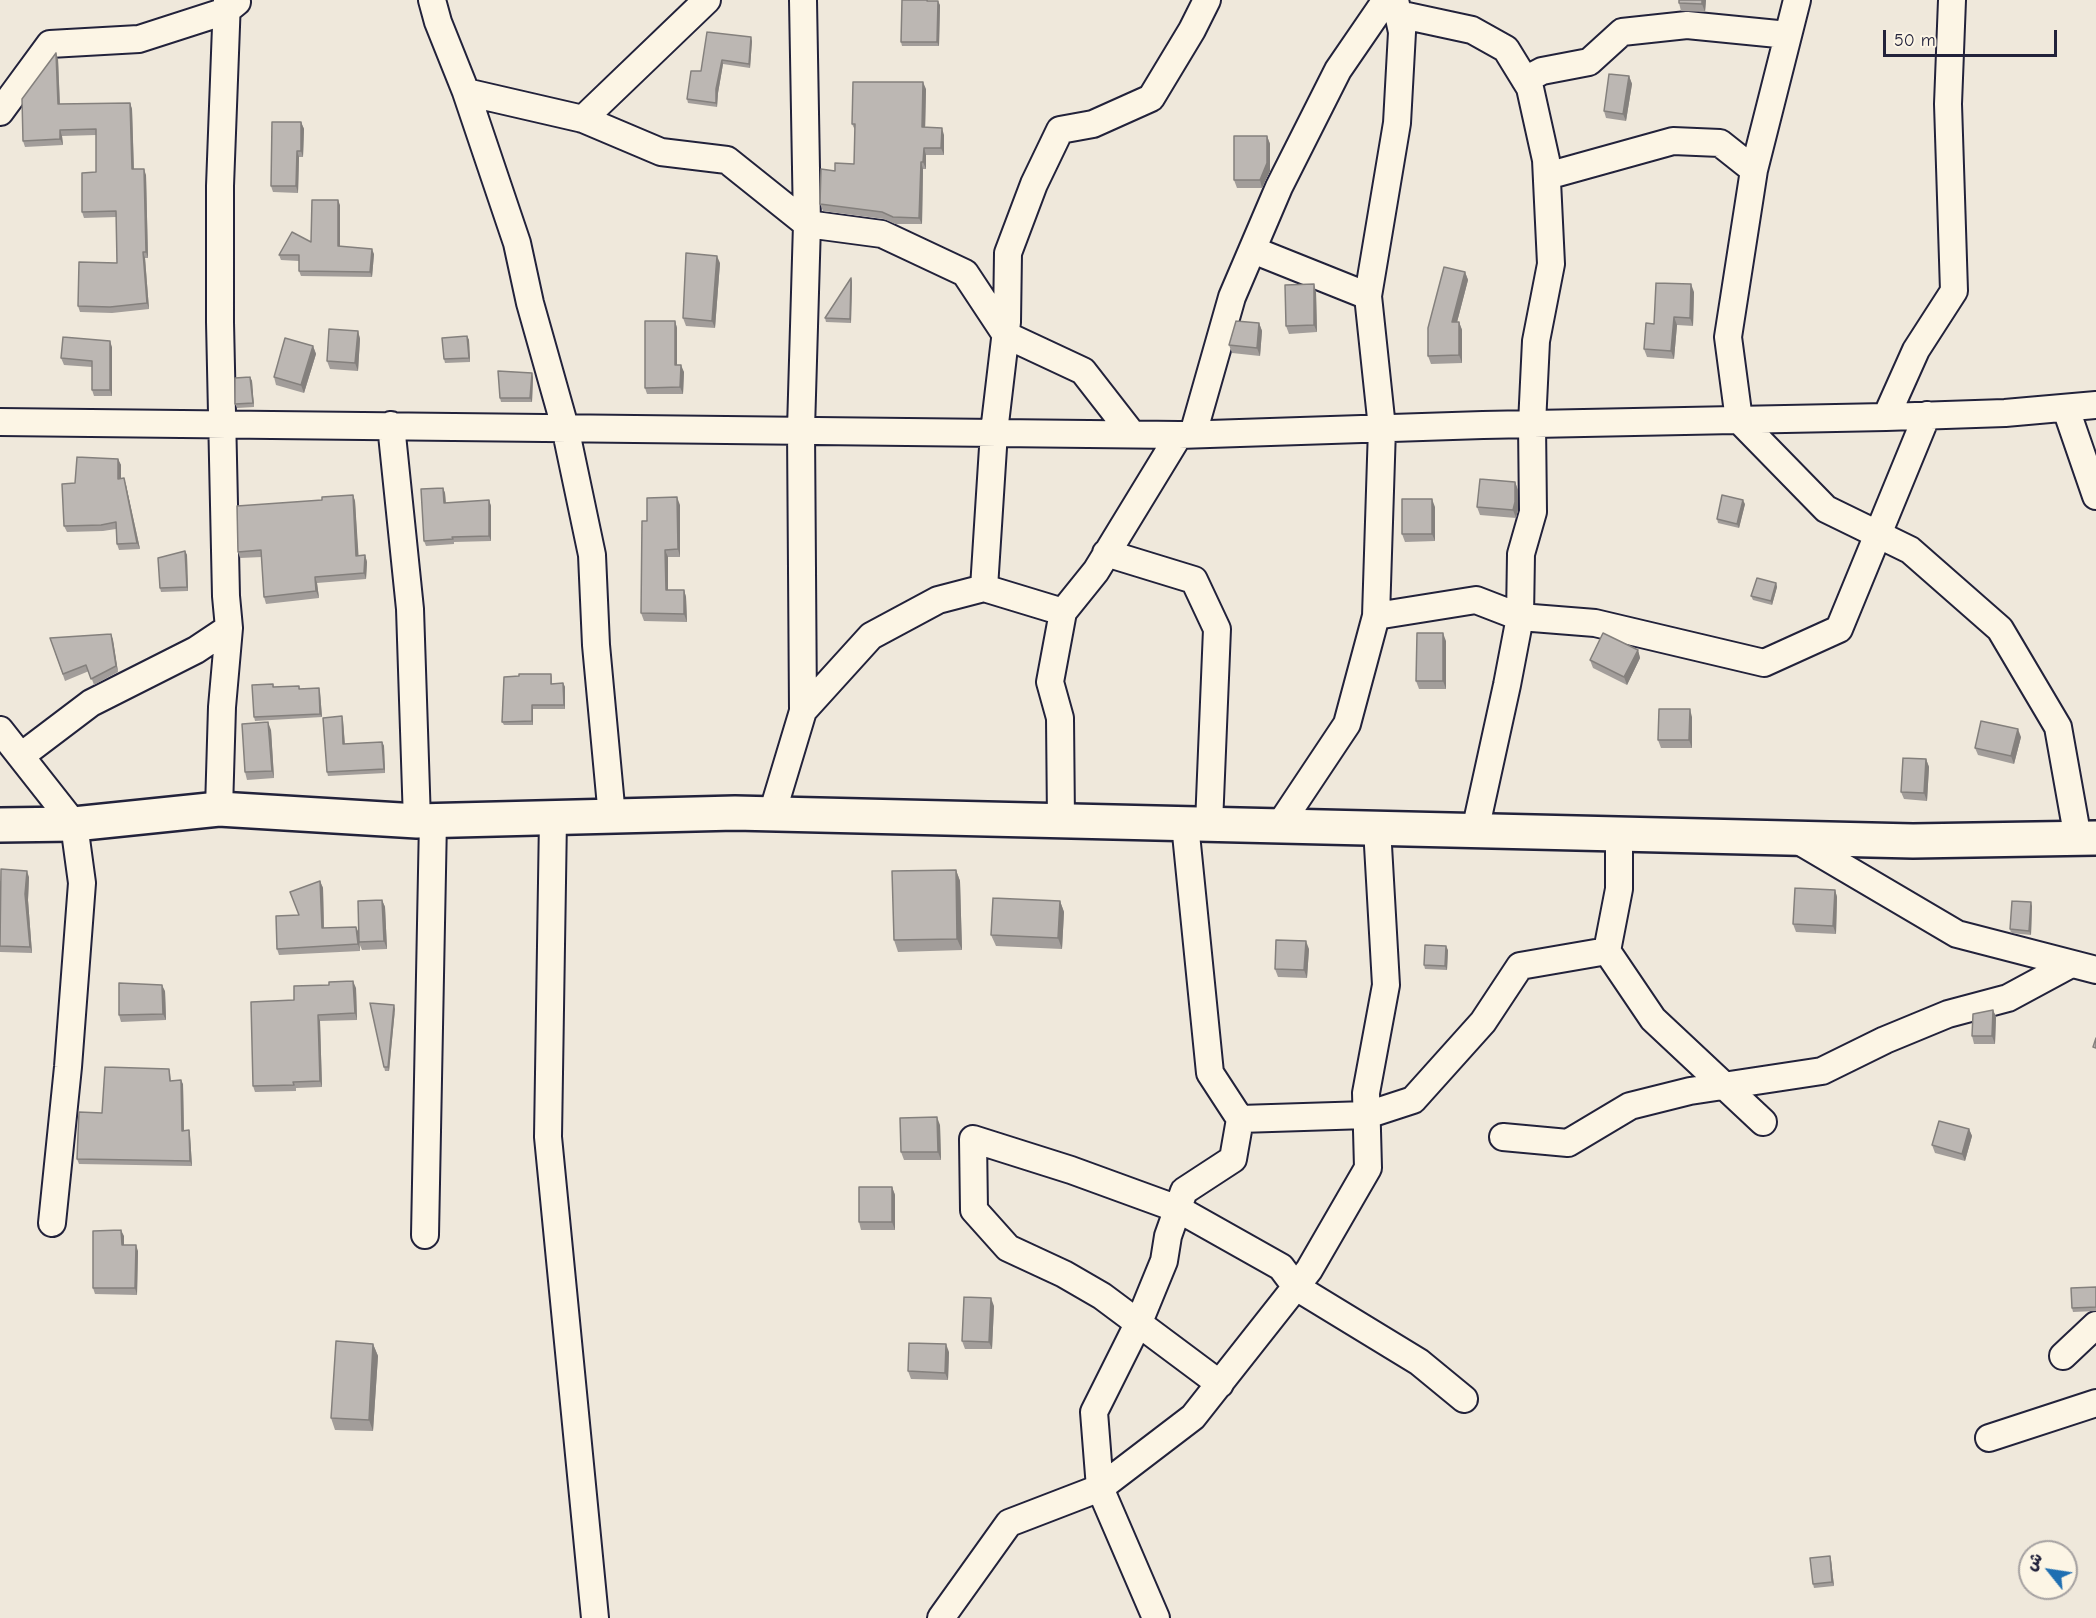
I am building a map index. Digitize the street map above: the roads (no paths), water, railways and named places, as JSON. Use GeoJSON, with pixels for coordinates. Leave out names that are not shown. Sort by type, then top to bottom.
{"type":"FeatureCollection","features":[{"type":"Feature","properties":{"kind":"main road"},"geometry":{"type":"LineString","coordinates":[[0,825],[74,824],[219,808],[425,821],[772,814],[1913,841],[2087,838]]}},
{"type":"Feature","properties":{"kind":"street"},"geometry":{"type":"LineString","coordinates":[[432,0],[517,243],[530,303],[566,427],[592,555],[596,645],[612,817]]}},
{"type":"Feature","properties":{"kind":"street"},"geometry":{"type":"LineString","coordinates":[[583,119],[706,0]]}},
{"type":"Feature","properties":{"kind":"street"},"geometry":{"type":"LineString","coordinates":[[772,814],[803,711],[801,429],[807,224],[803,0]]}},
{"type":"Feature","properties":{"kind":"street"},"geometry":{"type":"LineString","coordinates":[[984,588],[994,432],[1006,335],[1008,253],[1034,184],[1060,130],[1093,124],[1151,98],[1192,30],[1207,0]]}},
{"type":"Feature","properties":{"kind":"street"},"geometry":{"type":"LineString","coordinates":[[1797,0],[1754,170],[1728,337],[1739,420],[1826,509],[1910,550],[2000,629],[2058,727],[2087,838]]}},
{"type":"Feature","properties":{"kind":"street"},"geometry":{"type":"LineString","coordinates":[[1886,417],[1916,350],[1954,291],[1948,104],[1952,0]]}},
{"type":"Feature","properties":{"kind":"street"},"geometry":{"type":"LineString","coordinates":[[0,112],[50,44],[140,39],[231,4],[219,186],[221,424],[229,628],[222,707],[219,808]]}},
{"type":"Feature","properties":{"kind":"street"},"geometry":{"type":"LineString","coordinates":[[1393,5],[1472,30],[1506,49],[1530,88],[1546,160],[1551,264],[1536,341],[1533,512],[1521,554],[1520,616],[1474,831]]}},
{"type":"Feature","properties":{"kind":"street"},"geometry":{"type":"LineString","coordinates":[[1060,821],[1060,718],[1050,682],[1064,612],[1096,571],[1186,434],[1232,297],[1279,187],[1338,70],[1393,5]]}},
{"type":"Feature","properties":{"kind":"street"},"geometry":{"type":"LineString","coordinates":[[1279,826],[1347,724],[1376,616],[1382,428],[1368,296],[1397,123],[1402,32],[1393,5]]}},
{"type":"Feature","properties":{"kind":"street"},"geometry":{"type":"LineString","coordinates":[[1525,80],[1542,71],[1589,62],[1622,32],[1687,25],[1788,35]]}},
{"type":"Feature","properties":{"kind":"street"},"geometry":{"type":"LineString","coordinates":[[466,92],[583,119],[661,152],[727,160],[807,224],[882,234],[965,273],[1006,335],[1083,371],[1132,434]]}},
{"type":"Feature","properties":{"kind":"street"},"geometry":{"type":"LineString","coordinates":[[1547,176],[1673,141],[1720,143],[1754,170]]}},
{"type":"Feature","properties":{"kind":"street"},"geometry":{"type":"LineString","coordinates":[[1253,250],[1368,296]]}},
{"type":"Feature","properties":{"kind":"street"},"geometry":{"type":"LineString","coordinates":[[0,422],[1186,434],[1533,423],[1886,417],[2066,409],[2096,405]]}},
{"type":"Feature","properties":{"kind":"street"},"geometry":{"type":"LineString","coordinates":[[2066,409],[2096,496]]}},
{"type":"Feature","properties":{"kind":"street"},"geometry":{"type":"LineString","coordinates":[[1376,616],[1476,600],[1520,616],[1595,623],[1764,663],[1839,629],[1927,415]]}},
{"type":"Feature","properties":{"kind":"street"},"geometry":{"type":"LineString","coordinates":[[391,425],[410,609],[425,821],[424,1235]]}},
{"type":"Feature","properties":{"kind":"street"},"geometry":{"type":"LineString","coordinates":[[1107,553],[1194,580],[1217,629],[1197,824],[1210,1073],[1240,1119],[1233,1159],[1184,1191],[1168,1236],[1164,1261],[1139,1322],[1094,1412],[1100,1488],[1156,1618]]}},
{"type":"Feature","properties":{"kind":"street"},"geometry":{"type":"LineString","coordinates":[[803,711],[871,636],[938,600],[984,588],[1064,612]]}},
{"type":"Feature","properties":{"kind":"street"},"geometry":{"type":"LineString","coordinates":[[21,756],[91,703],[196,650],[229,628]]}},
{"type":"Feature","properties":{"kind":"street"},"geometry":{"type":"LineString","coordinates":[[0,730],[74,824],[82,883],[73,1009],[52,1223]]}},
{"type":"Feature","properties":{"kind":"street"},"geometry":{"type":"LineString","coordinates":[[553,818],[548,1137],[595,1618]]}},
{"type":"Feature","properties":{"kind":"street"},"geometry":{"type":"LineString","coordinates":[[941,1618],[1009,1523],[1100,1488],[1193,1418],[1309,1270],[1368,1168],[1366,1094],[1386,986],[1377,828]]}},
{"type":"Feature","properties":{"kind":"street"},"geometry":{"type":"LineString","coordinates":[[1619,834],[1619,889],[1607,951],[1653,1019],[1763,1122]]}},
{"type":"Feature","properties":{"kind":"street"},"geometry":{"type":"LineString","coordinates":[[1793,838],[1957,934],[2096,970]]}},
{"type":"Feature","properties":{"kind":"street"},"geometry":{"type":"LineString","coordinates":[[1240,1119],[1366,1115],[1413,1100],[1483,1022],[1520,966],[1607,951]]}},
{"type":"Feature","properties":{"kind":"street"},"geometry":{"type":"LineString","coordinates":[[1503,1137],[1568,1143],[1630,1106],[1690,1091],[1822,1071],[1886,1040],[1948,1014],[2008,998],[2070,964]]}},
{"type":"Feature","properties":{"kind":"street"},"geometry":{"type":"LineString","coordinates":[[1220,1384],[1102,1296],[1064,1274],[1008,1248],[974,1210],[974,1139],[1071,1170],[1178,1209],[1281,1267],[1296,1287],[1419,1362],[1464,1399]]}},
{"type":"Feature","properties":{"kind":"street"},"geometry":{"type":"LineString","coordinates":[[2063,1356],[2096,1325]]}},
{"type":"Feature","properties":{"kind":"street"},"geometry":{"type":"LineString","coordinates":[[1989,1438],[2096,1403]]}}]}
